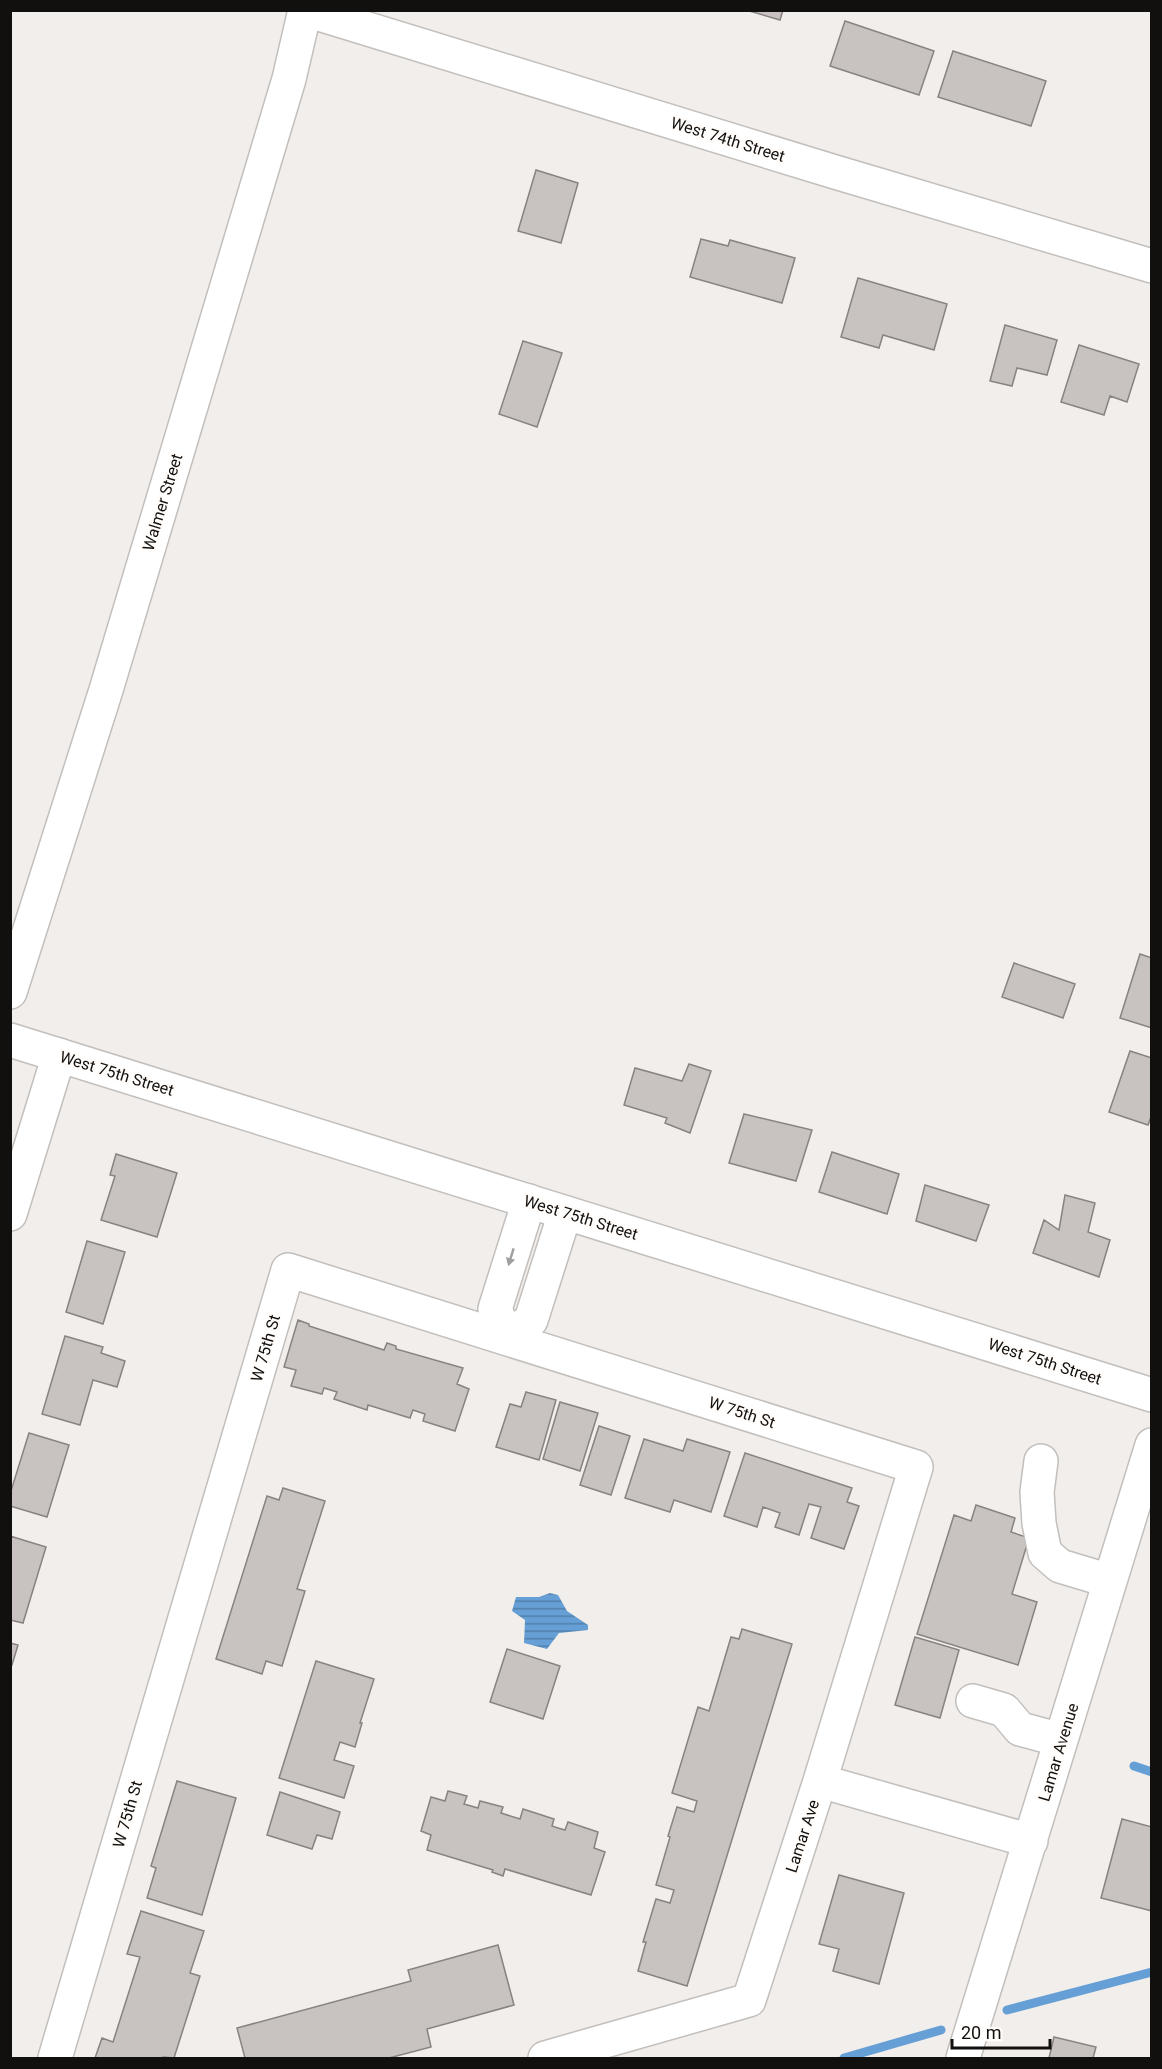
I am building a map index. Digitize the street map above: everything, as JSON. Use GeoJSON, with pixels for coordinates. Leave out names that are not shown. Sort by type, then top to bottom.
{"type":"FeatureCollection","features":[{"type":"Feature","properties":{"kind":"street","name":"West 74th Street"},"geometry":{"type":"LineString","coordinates":[[305,10],[1152,266]]}},
{"type":"Feature","properties":{"kind":"street","name":"Walmer Street"},"geometry":{"type":"LineString","coordinates":[[10,992],[110,679],[289,79],[305,10]]}},
{"type":"Feature","properties":{"kind":"street","name":"West 75th Street"},"geometry":{"type":"LineString","coordinates":[[10,1040],[1152,1395]]}},
{"type":"Feature","properties":{"kind":"street"},"geometry":{"type":"LineString","coordinates":[[10,1214],[59,1055]]}},
{"type":"Feature","properties":{"kind":"street"},"geometry":{"type":"LineString","coordinates":[[529,1201],[495,1309],[507,1338],[531,1320],[565,1212]]}},
{"type":"Feature","properties":{"kind":"street","name":"W 75th St"},"geometry":{"type":"LineString","coordinates":[[55,2058],[288,1270],[916,1467]]}},
{"type":"Feature","properties":{"kind":"street","name":"Lamar Avenue"},"geometry":{"type":"LineString","coordinates":[[963,2058],[1152,1445]]}},
{"type":"Feature","properties":{"kind":"street"},"geometry":{"type":"LineString","coordinates":[[1041,1461],[1037,1492],[1039,1523],[1045,1552],[1060,1566],[1110,1581]]}},
{"type":"Feature","properties":{"kind":"street","name":"Lamar Ave"},"geometry":{"type":"LineString","coordinates":[[545,2058],[749,2000],[820,1781],[916,1467]]}},
{"type":"Feature","properties":{"kind":"street"},"geometry":{"type":"LineString","coordinates":[[973,1701],[1004,1710],[1020,1729],[1061,1740]]}},
{"type":"Feature","properties":{"kind":"street"},"geometry":{"type":"LineString","coordinates":[[820,1781],[1030,1841]]}},
{"type":"Feature","properties":{"kind":"water"},"geometry":{"type":"Polygon","coordinates":[[[550,1593],[558,1595],[567,1611],[588,1625],[588,1630],[559,1633],[547,1649],[524,1643],[525,1620],[512,1611],[516,1597],[539,1597],[550,1593]]]}},
{"type":"Feature","properties":{"kind":"building"},"geometry":{"type":"Polygon","coordinates":[[[746,10],[783,10],[780,20],[746,10]]]}},
{"type":"Feature","properties":{"kind":"building"},"geometry":{"type":"Polygon","coordinates":[[[845,21],[934,51],[919,95],[830,66],[845,21]]]}},
{"type":"Feature","properties":{"kind":"building"},"geometry":{"type":"Polygon","coordinates":[[[953,51],[1046,81],[1031,126],[938,97],[953,51]]]}},
{"type":"Feature","properties":{"kind":"building"},"geometry":{"type":"Polygon","coordinates":[[[536,170],[578,183],[561,243],[518,231],[536,170]]]}},
{"type":"Feature","properties":{"kind":"building"},"geometry":{"type":"Polygon","coordinates":[[[701,239],[728,246],[730,240],[795,258],[782,303],[690,277],[701,239]]]}},
{"type":"Feature","properties":{"kind":"building"},"geometry":{"type":"Polygon","coordinates":[[[858,278],[947,304],[934,350],[883,335],[879,348],[841,337],[858,278]]]}},
{"type":"Feature","properties":{"kind":"building"},"geometry":{"type":"Polygon","coordinates":[[[1005,325],[1057,340],[1047,375],[1017,368],[1012,386],[990,381],[1005,325]]]}},
{"type":"Feature","properties":{"kind":"building"},"geometry":{"type":"Polygon","coordinates":[[[523,341],[562,353],[537,427],[499,414],[523,341]]]}},
{"type":"Feature","properties":{"kind":"building"},"geometry":{"type":"Polygon","coordinates":[[[1079,345],[1139,364],[1127,402],[1110,396],[1104,415],[1061,402],[1079,345]]]}},
{"type":"Feature","properties":{"kind":"building"},"geometry":{"type":"Polygon","coordinates":[[[1140,954],[1152,958],[1152,1028],[1120,1018],[1140,954]]]}},
{"type":"Feature","properties":{"kind":"building"},"geometry":{"type":"Polygon","coordinates":[[[1014,963],[1075,984],[1063,1018],[1002,997],[1014,963]]]}},
{"type":"Feature","properties":{"kind":"building"},"geometry":{"type":"Polygon","coordinates":[[[1130,1051],[1152,1058],[1152,1114],[1148,1125],[1109,1112],[1130,1051]]]}},
{"type":"Feature","properties":{"kind":"building"},"geometry":{"type":"Polygon","coordinates":[[[689,1064],[711,1071],[690,1133],[665,1123],[667,1118],[624,1105],[635,1068],[682,1081],[689,1064]]]}},
{"type":"Feature","properties":{"kind":"building"},"geometry":{"type":"Polygon","coordinates":[[[744,1114],[812,1130],[796,1181],[729,1163],[744,1114]]]}},
{"type":"Feature","properties":{"kind":"building"},"geometry":{"type":"Polygon","coordinates":[[[832,1152],[899,1174],[887,1214],[819,1192],[832,1152]]]}},
{"type":"Feature","properties":{"kind":"building"},"geometry":{"type":"Polygon","coordinates":[[[116,1154],[177,1173],[157,1237],[101,1220],[115,1176],[110,1175],[116,1154]]]}},
{"type":"Feature","properties":{"kind":"building"},"geometry":{"type":"Polygon","coordinates":[[[925,1185],[989,1205],[976,1241],[916,1221],[925,1185]]]}},
{"type":"Feature","properties":{"kind":"building"},"geometry":{"type":"Polygon","coordinates":[[[1065,1195],[1095,1203],[1088,1232],[1110,1240],[1099,1277],[1033,1253],[1044,1220],[1059,1230],[1065,1195]]]}},
{"type":"Feature","properties":{"kind":"building"},"geometry":{"type":"Polygon","coordinates":[[[87,1241],[125,1252],[103,1324],[66,1312],[87,1241]]]}},
{"type":"Feature","properties":{"kind":"building"},"geometry":{"type":"Polygon","coordinates":[[[298,1320],[309,1326],[384,1350],[387,1343],[396,1346],[396,1349],[463,1368],[457,1384],[469,1389],[455,1431],[423,1421],[425,1414],[413,1410],[410,1418],[368,1405],[367,1410],[334,1399],[337,1392],[324,1388],[322,1394],[291,1386],[296,1370],[284,1367],[298,1320]]]}},
{"type":"Feature","properties":{"kind":"building"},"geometry":{"type":"Polygon","coordinates":[[[65,1336],[103,1347],[101,1353],[125,1361],[117,1387],[93,1380],[80,1425],[42,1414],[65,1336]]]}},
{"type":"Feature","properties":{"kind":"building"},"geometry":{"type":"Polygon","coordinates":[[[526,1392],[556,1400],[539,1460],[496,1447],[510,1404],[521,1407],[526,1392]]]}},
{"type":"Feature","properties":{"kind":"building"},"geometry":{"type":"Polygon","coordinates":[[[560,1402],[598,1413],[580,1471],[543,1459],[560,1402]]]}},
{"type":"Feature","properties":{"kind":"building"},"geometry":{"type":"Polygon","coordinates":[[[599,1426],[630,1436],[611,1495],[580,1485],[599,1426]]]}},
{"type":"Feature","properties":{"kind":"building"},"geometry":{"type":"Polygon","coordinates":[[[29,1433],[69,1445],[47,1517],[10,1506],[10,1494],[29,1433]]]}},
{"type":"Feature","properties":{"kind":"building"},"geometry":{"type":"Polygon","coordinates":[[[644,1439],[683,1451],[687,1439],[730,1452],[711,1512],[674,1500],[670,1512],[625,1498],[644,1439]]]}},
{"type":"Feature","properties":{"kind":"building"},"geometry":{"type":"Polygon","coordinates":[[[745,1453],[852,1488],[847,1502],[859,1506],[844,1549],[811,1538],[821,1507],[809,1504],[799,1535],[775,1527],[780,1513],[763,1507],[757,1527],[724,1516],[745,1453]]]}},
{"type":"Feature","properties":{"kind":"building"},"geometry":{"type":"Polygon","coordinates":[[[283,1488],[325,1501],[297,1589],[305,1591],[282,1666],[266,1661],[262,1674],[216,1659],[267,1496],[279,1500],[283,1488]]]}},
{"type":"Feature","properties":{"kind":"building"},"geometry":{"type":"Polygon","coordinates":[[[976,1505],[1015,1518],[1011,1532],[1029,1538],[1012,1594],[1037,1602],[1018,1665],[917,1634],[954,1515],[971,1521],[976,1505]]]}},
{"type":"Feature","properties":{"kind":"building"},"geometry":{"type":"Polygon","coordinates":[[[10,1536],[46,1547],[23,1623],[10,1620],[10,1536]]]}},
{"type":"Feature","properties":{"kind":"building"},"geometry":{"type":"Polygon","coordinates":[[[742,1629],[792,1644],[687,1986],[638,1971],[646,1942],[643,1942],[656,1899],[670,1903],[674,1890],[656,1885],[677,1807],[694,1812],[697,1801],[672,1793],[698,1707],[709,1711],[731,1637],[739,1639],[742,1629]]]}},
{"type":"Feature","properties":{"kind":"building"},"geometry":{"type":"Polygon","coordinates":[[[915,1637],[959,1650],[940,1718],[895,1705],[915,1637]]]}},
{"type":"Feature","properties":{"kind":"building"},"geometry":{"type":"Polygon","coordinates":[[[10,1643],[18,1645],[12,1665],[10,1664],[10,1643]]]}},
{"type":"Feature","properties":{"kind":"building"},"geometry":{"type":"Polygon","coordinates":[[[507,1649],[560,1666],[543,1719],[490,1702],[507,1649]]]}},
{"type":"Feature","properties":{"kind":"building"},"geometry":{"type":"Polygon","coordinates":[[[316,1661],[374,1679],[355,1747],[340,1742],[334,1760],[354,1766],[344,1798],[279,1778],[316,1661]]]}},
{"type":"Feature","properties":{"kind":"building"},"geometry":{"type":"Polygon","coordinates":[[[177,1781],[236,1798],[202,1915],[147,1898],[156,1868],[151,1866],[177,1781]]]}},
{"type":"Feature","properties":{"kind":"building"},"geometry":{"type":"Polygon","coordinates":[[[448,1791],[467,1796],[464,1804],[478,1808],[480,1801],[503,1807],[501,1813],[520,1819],[523,1809],[554,1819],[552,1826],[558,1828],[565,1830],[568,1822],[598,1832],[594,1848],[605,1852],[591,1895],[505,1869],[503,1876],[492,1872],[493,1870],[427,1850],[431,1835],[421,1831],[431,1797],[445,1801],[448,1791]]]}},
{"type":"Feature","properties":{"kind":"building"},"geometry":{"type":"Polygon","coordinates":[[[280,1792],[340,1812],[332,1839],[317,1835],[312,1849],[267,1835],[280,1792]]]}},
{"type":"Feature","properties":{"kind":"building"},"geometry":{"type":"Polygon","coordinates":[[[1122,1819],[1152,1827],[1152,1911],[1101,1898],[1122,1819]]]}},
{"type":"Feature","properties":{"kind":"building"},"geometry":{"type":"Polygon","coordinates":[[[839,1875],[904,1893],[879,1984],[833,1971],[839,1949],[819,1944],[839,1875]]]}},
{"type":"Feature","properties":{"kind":"building"},"geometry":{"type":"Polygon","coordinates":[[[141,1911],[204,1931],[190,1973],[200,1976],[174,2058],[95,2058],[102,2038],[113,2042],[140,1957],[127,1954],[141,1911]]]}},
{"type":"Feature","properties":{"kind":"building"},"geometry":{"type":"Polygon","coordinates":[[[498,1945],[514,2005],[427,2029],[431,2047],[389,2058],[245,2058],[237,2028],[411,1981],[408,1970],[498,1945]]]}},
{"type":"Feature","properties":{"kind":"building"},"geometry":{"type":"Polygon","coordinates":[[[1054,2037],[1096,2047],[1093,2058],[1049,2058],[1054,2037]]]}},
{"type":"Feature","properties":{"kind":"waterway"},"geometry":{"type":"LineString","coordinates":[[1134,1766],[1152,1772]]}},
{"type":"Feature","properties":{"kind":"waterway"},"geometry":{"type":"LineString","coordinates":[[1007,2010],[1152,1972]]}},
{"type":"Feature","properties":{"kind":"waterway"},"geometry":{"type":"LineString","coordinates":[[844,2058],[941,2030]]}}]}
